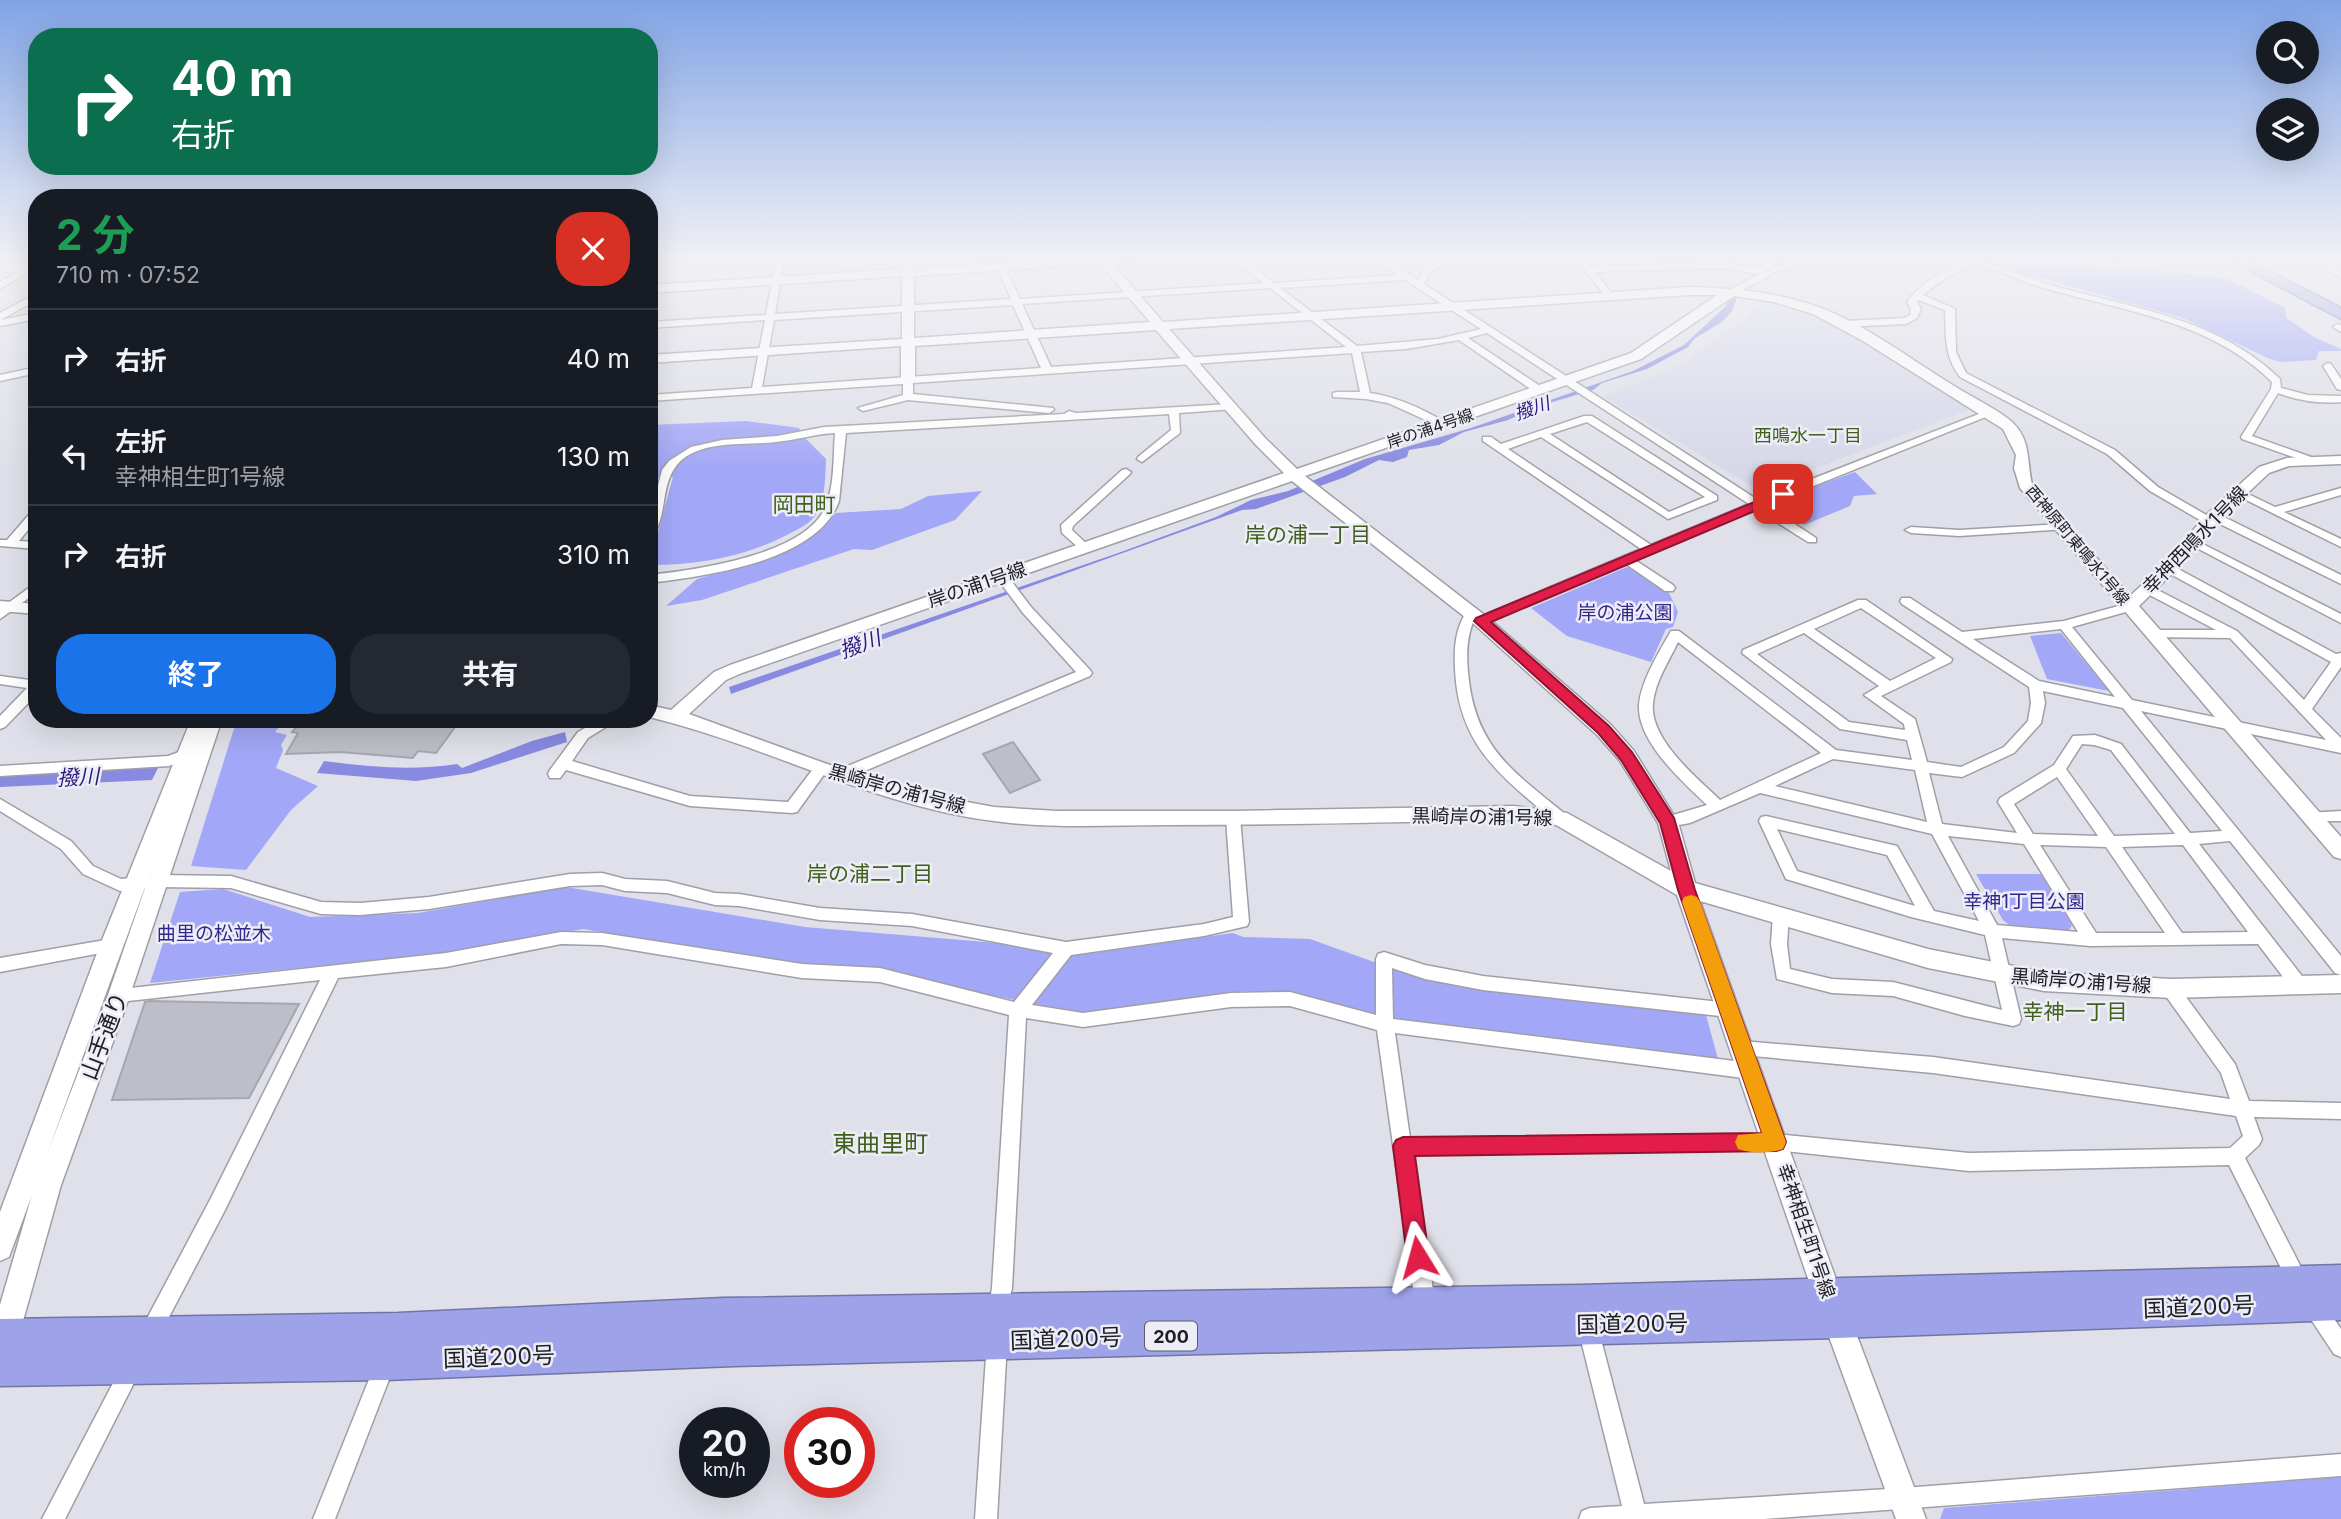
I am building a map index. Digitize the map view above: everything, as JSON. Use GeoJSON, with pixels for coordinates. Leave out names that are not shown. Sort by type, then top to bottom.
{"type":"FeatureCollection","features":[{"type":"Feature","properties":{"kind":"highway","name":"国道200号"},"geometry":{"type":"LineString","coordinates":[[1,1349],[134,1365],[392,1346],[998,1327],[2317,1296],[2341,1282]]}},
{"type":"Feature","properties":{"kind":"highway","name":"国道200号"},"geometry":{"type":"LineString","coordinates":[[1,1349],[150,1333],[392,1346]]}},
{"type":"Feature","properties":{"kind":"street"},"geometry":{"type":"LineString","coordinates":[[757,390],[769,329]]}},
{"type":"Feature","properties":{"kind":"street"},"geometry":{"type":"LineString","coordinates":[[908,397],[909,329]]}},
{"type":"Feature","properties":{"kind":"street"},"geometry":{"type":"LineString","coordinates":[[1029,329],[1047,370]]}},
{"type":"Feature","properties":{"kind":"street","name":"西神原町東鳴水1号線"},"geometry":{"type":"LineString","coordinates":[[658,358],[1104,329]]}},
{"type":"Feature","properties":{"kind":"street","name":"幸神相生町1号線"},"geometry":{"type":"LineString","coordinates":[[1163,329],[1230,408],[1294,474],[1476,617],[1604,730],[1627,756],[1668,822],[1686,890],[1832,1308],[1908,1509]]}},
{"type":"Feature","properties":{"kind":"street"},"geometry":{"type":"LineString","coordinates":[[1328,329],[1356,350],[1366,394]]}},
{"type":"Feature","properties":{"kind":"street","name":"岸の浦4号線"},"geometry":{"type":"LineString","coordinates":[[1294,474],[1569,382],[1636,356],[1659,344],[1677,329]]}},
{"type":"Feature","properties":{"kind":"street","name":"西神原町東鳴水1号線"},"geometry":{"type":"LineString","coordinates":[[1852,329],[2008,427],[2023,455],[2021,468],[2025,485],[2341,851]]}},
{"type":"Feature","properties":{"kind":"street"},"geometry":{"type":"LineString","coordinates":[[1950,329],[1953,364],[1963,375],[2110,452],[2154,489],[2341,580]]}},
{"type":"Feature","properties":{"kind":"street"},"geometry":{"type":"LineString","coordinates":[[2192,329],[2265,367],[2277,381],[2276,389],[2246,436],[2307,459]]}},
{"type":"Feature","properties":{"kind":"street"},"geometry":{"type":"LineString","coordinates":[[658,397],[1406,346],[1489,330],[1678,450],[1812,540]]}},
{"type":"Feature","properties":{"kind":"street"},"geometry":{"type":"LineString","coordinates":[[1461,337],[1539,390]]}},
{"type":"Feature","properties":{"kind":"street"},"geometry":{"type":"LineString","coordinates":[[2328,366],[2341,387]]}},
{"type":"Feature","properties":{"kind":"street"},"geometry":{"type":"LineString","coordinates":[[0,378],[28,372]]}},
{"type":"Feature","properties":{"kind":"street"},"geometry":{"type":"LineString","coordinates":[[2276,389],[2290,395],[2323,401],[2341,400]]}},
{"type":"Feature","properties":{"kind":"street"},"geometry":{"type":"LineString","coordinates":[[1336,395],[1366,394],[1413,407],[1441,424]]}},
{"type":"Feature","properties":{"kind":"street"},"geometry":{"type":"LineString","coordinates":[[863,408],[908,397],[1060,411],[1076,416]]}},
{"type":"Feature","properties":{"kind":"street"},"geometry":{"type":"LineString","coordinates":[[658,506],[672,463],[701,447],[730,442],[777,439],[819,430],[1230,408]]}},
{"type":"Feature","properties":{"kind":"street"},"geometry":{"type":"LineString","coordinates":[[1142,459],[1176,431],[1174,410]]}},
{"type":"Feature","properties":{"kind":"street"},"geometry":{"type":"LineString","coordinates":[[1560,818],[1499,767],[1482,746],[1467,718],[1461,678],[1465,622],[1650,551],[1758,504],[1988,414]]}},
{"type":"Feature","properties":{"kind":"street"},"geometry":{"type":"LineString","coordinates":[[1500,448],[1543,433],[1588,418],[1713,498],[1668,516],[1543,433]]}},
{"type":"Feature","properties":{"kind":"street"},"geometry":{"type":"LineString","coordinates":[[658,578],[737,565],[805,535],[829,513],[835,493],[841,430]]}},
{"type":"Feature","properties":{"kind":"street"},"geometry":{"type":"LineString","coordinates":[[1487,439],[1650,551]]}},
{"type":"Feature","properties":{"kind":"street"},"geometry":{"type":"LineString","coordinates":[[1652,459],[1678,450]]}},
{"type":"Feature","properties":{"kind":"street","name":"幸神西鳴水1号線"},"geometry":{"type":"LineString","coordinates":[[2129,607],[2193,542],[2211,518],[2272,466],[2307,459],[2341,460]]}},
{"type":"Feature","properties":{"kind":"street"},"geometry":{"type":"LineString","coordinates":[[1084,547],[1066,531],[1067,526],[1126,472]]}},
{"type":"Feature","properties":{"kind":"street","name":"岸の浦1号線"},"geometry":{"type":"LineString","coordinates":[[674,717],[720,676],[736,669],[1004,581],[1084,547],[1294,474]]}},
{"type":"Feature","properties":{"kind":"street"},"geometry":{"type":"LineString","coordinates":[[658,485],[663,485]]}},
{"type":"Feature","properties":{"kind":"street"},"geometry":{"type":"LineString","coordinates":[[2274,511],[2341,491]]}},
{"type":"Feature","properties":{"kind":"street"},"geometry":{"type":"LineString","coordinates":[[2240,494],[2341,544]]}},
{"type":"Feature","properties":{"kind":"street"},"geometry":{"type":"LineString","coordinates":[[5,543],[28,521]]}},
{"type":"Feature","properties":{"kind":"street"},"geometry":{"type":"LineString","coordinates":[[1911,530],[1959,533],[2063,527]]}},
{"type":"Feature","properties":{"kind":"street"},"geometry":{"type":"LineString","coordinates":[[2193,542],[2341,619]]}},
{"type":"Feature","properties":{"kind":"street"},"geometry":{"type":"LineString","coordinates":[[5,543],[28,545]]}},
{"type":"Feature","properties":{"kind":"street"},"geometry":{"type":"LineString","coordinates":[[1627,560],[1669,588]]}},
{"type":"Feature","properties":{"kind":"street"},"geometry":{"type":"LineString","coordinates":[[2169,568],[2340,659],[2305,709]]}},
{"type":"Feature","properties":{"kind":"street"},"geometry":{"type":"LineString","coordinates":[[843,774],[1086,673],[1004,581]]}},
{"type":"Feature","properties":{"kind":"street"},"geometry":{"type":"LineString","coordinates":[[2148,589],[2233,634],[2341,748]]}},
{"type":"Feature","properties":{"kind":"street"},"geometry":{"type":"LineString","coordinates":[[3,609],[28,592]]}},
{"type":"Feature","properties":{"kind":"street"},"geometry":{"type":"LineString","coordinates":[[1906,601],[2035,685],[2341,748]]}},
{"type":"Feature","properties":{"kind":"street"},"geometry":{"type":"LineString","coordinates":[[1781,914],[1779,944],[1783,974],[1832,986],[1893,989],[2012,1019],[1992,930],[1936,828],[1923,767],[1910,722],[1871,695],[1946,659],[1862,603],[1748,653],[1845,726],[1914,736]]}},
{"type":"Feature","properties":{"kind":"street"},"geometry":{"type":"LineString","coordinates":[[1960,636],[2064,625],[2129,607]]}},
{"type":"Feature","properties":{"kind":"street"},"geometry":{"type":"LineString","coordinates":[[3,609],[28,609]]}},
{"type":"Feature","properties":{"kind":"street"},"geometry":{"type":"LineString","coordinates":[[1903,630],[1931,618]]}},
{"type":"Feature","properties":{"kind":"street"},"geometry":{"type":"LineString","coordinates":[[2064,625],[2341,968]]}},
{"type":"Feature","properties":{"kind":"street"},"geometry":{"type":"LineString","coordinates":[[1806,629],[1890,687]]}},
{"type":"Feature","properties":{"kind":"street"},"geometry":{"type":"LineString","coordinates":[[1718,807],[1689,779],[1661,745],[1647,717],[1646,705],[1675,634],[1832,754],[1923,767],[1962,772],[2010,750],[2034,723],[2038,703],[2035,685]]}},
{"type":"Feature","properties":{"kind":"street"},"geometry":{"type":"LineString","coordinates":[[2153,634],[2233,634]]}},
{"type":"Feature","properties":{"kind":"street"},"geometry":{"type":"LineString","coordinates":[[0,680],[28,684]]}},
{"type":"Feature","properties":{"kind":"street"},"geometry":{"type":"LineString","coordinates":[[0,724],[28,694]]}},
{"type":"Feature","properties":{"kind":"street","name":"黒崎岸の浦1号線"},"geometry":{"type":"LineString","coordinates":[[658,713],[821,769],[935,803],[994,814],[1057,818],[1233,818],[1514,813],[1560,818],[1686,890],[1711,894],[1937,960],[2003,975],[2083,985],[2169,987],[2341,984]]}},
{"type":"Feature","properties":{"kind":"street","name":"山手通り"},"geometry":{"type":"LineString","coordinates":[[0,1248],[7,1209],[197,728]]}},
{"type":"Feature","properties":{"kind":"street","name":"山手通り"},"geometry":{"type":"LineString","coordinates":[[1,1349],[48,1185],[119,995],[210,728]]}},
{"type":"Feature","properties":{"kind":"street"},"geometry":{"type":"LineString","coordinates":[[596,728],[583,735],[560,769],[690,801],[792,808],[821,769]]}},
{"type":"Feature","properties":{"kind":"street"},"geometry":{"type":"LineString","coordinates":[[2091,939],[2006,802],[2059,769],[2078,739],[2095,740],[2116,747],[2299,985]]}},
{"type":"Feature","properties":{"kind":"street"},"geometry":{"type":"LineString","coordinates":[[0,771],[169,761],[187,754]]}},
{"type":"Feature","properties":{"kind":"street"},"geometry":{"type":"LineString","coordinates":[[1668,822],[1718,807],[1832,754]]}},
{"type":"Feature","properties":{"kind":"street"},"geometry":{"type":"LineString","coordinates":[[2059,769],[2177,938]]}},
{"type":"Feature","properties":{"kind":"street"},"geometry":{"type":"LineString","coordinates":[[1760,789],[1936,828],[2029,840],[2189,840],[2235,835]]}},
{"type":"Feature","properties":{"kind":"street"},"geometry":{"type":"LineString","coordinates":[[0,804],[66,845],[88,870],[120,885],[159,881],[231,882],[321,908],[359,909],[429,903],[570,880],[602,879],[625,885],[667,887],[715,898],[820,914],[912,920],[1066,949],[1204,930],[1241,922],[1233,818]]}},
{"type":"Feature","properties":{"kind":"street"},"geometry":{"type":"LineString","coordinates":[[2312,817],[2341,816]]}},
{"type":"Feature","properties":{"kind":"street"},"geometry":{"type":"LineString","coordinates":[[1928,914],[1892,850],[1766,821],[1791,874],[1928,914],[1992,930],[2033,936],[2091,939],[2262,938]]}},
{"type":"Feature","properties":{"kind":"street"},"geometry":{"type":"LineString","coordinates":[[119,995],[446,960],[561,939],[602,939],[802,971],[880,975],[1017,1010],[1083,1020],[1231,1000],[1290,999],[1385,1026],[1751,1071]]}},
{"type":"Feature","properties":{"kind":"street"},"geometry":{"type":"LineString","coordinates":[[0,965],[111,945]]}},
{"type":"Feature","properties":{"kind":"street"},"geometry":{"type":"LineString","coordinates":[[986,1519],[1017,1010],[1066,949]]}},
{"type":"Feature","properties":{"kind":"street"},"geometry":{"type":"LineString","coordinates":[[1427,1317],[1385,1026],[1384,959],[1425,972],[1483,983],[1729,1010]]}},
{"type":"Feature","properties":{"kind":"street"},"geometry":{"type":"LineString","coordinates":[[150,1333],[218,1204],[332,973]]}},
{"type":"Feature","properties":{"kind":"street"},"geometry":{"type":"LineString","coordinates":[[1403,1146],[1776,1142],[1969,1162],[2234,1156],[2253,1139],[2245,1109],[2229,1069],[2169,987]]}},
{"type":"Feature","properties":{"kind":"street"},"geometry":{"type":"LineString","coordinates":[[1742,1048],[1933,1065],[2245,1109],[2341,1111]]}},
{"type":"Feature","properties":{"kind":"street"},"geometry":{"type":"LineString","coordinates":[[2234,1156],[2317,1296],[2341,1347]]}},
{"type":"Feature","properties":{"kind":"street"},"geometry":{"type":"LineString","coordinates":[[1584,1314],[1636,1516]]}},
{"type":"Feature","properties":{"kind":"street"},"geometry":{"type":"LineString","coordinates":[[324,1519],[392,1346]]}},
{"type":"Feature","properties":{"kind":"street"},"geometry":{"type":"LineString","coordinates":[[53,1519],[134,1365]]}},
{"type":"Feature","properties":{"kind":"street"},"geometry":{"type":"LineString","coordinates":[[1590,1519],[1908,1509],[2341,1465]]}},
{"type":"Feature","properties":{"kind":"shaded area"},"geometry":{"type":"Polygon","coordinates":[[[1730,329],[1843,329],[1974,408],[1758,490],[1603,396],[1672,370],[1730,329]]]}},
{"type":"Feature","properties":{"kind":"green space"},"geometry":{"type":"Polygon","coordinates":[[[2206,329],[2302,329],[2341,349],[2319,351],[2316,360],[2281,362],[2206,329]]]}},
{"type":"Feature","properties":{"kind":"green space"},"geometry":{"type":"Polygon","coordinates":[[[746,421],[799,428],[803,436],[826,459],[819,509],[807,524],[755,549],[704,561],[658,565],[658,532],[673,477],[658,477],[658,425],[746,421]]]}},
{"type":"Feature","properties":{"kind":"green space"},"geometry":{"type":"Polygon","coordinates":[[[1855,472],[1877,494],[1854,496],[1850,506],[1804,525],[1770,503],[1855,472]]]}},
{"type":"Feature","properties":{"kind":"green space"},"geometry":{"type":"Polygon","coordinates":[[[982,491],[955,520],[872,550],[854,549],[702,600],[666,606],[697,579],[766,559],[819,529],[836,513],[901,509],[928,496],[982,491]]]}},
{"type":"Feature","properties":{"kind":"green space","name":"岸の浦公園"},"geometry":{"type":"Polygon","coordinates":[[[1627,567],[1669,593],[1678,612],[1673,627],[1666,629],[1651,662],[1567,636],[1531,608],[1627,567]]]}},
{"type":"Feature","properties":{"kind":"green space"},"geometry":{"type":"Polygon","coordinates":[[[2061,633],[2109,691],[2047,679],[2030,636],[2061,633]]]}},
{"type":"Feature","properties":{"kind":"green space"},"geometry":{"type":"Polygon","coordinates":[[[234,728],[278,728],[275,732],[287,735],[281,745],[283,750],[276,768],[318,786],[291,810],[246,870],[191,866],[234,728]]]}},
{"type":"Feature","properties":{"kind":"green space","name":"幸神1丁目公園"},"geometry":{"type":"Polygon","coordinates":[[[1976,874],[2041,874],[2072,925],[2068,932],[2011,926],[2003,920],[1976,874]]]}},
{"type":"Feature","properties":{"kind":"green space","name":"曲里の松並木"},"geometry":{"type":"Polygon","coordinates":[[[566,887],[805,927],[1010,944],[1079,955],[1233,933],[1243,937],[1310,939],[1399,971],[1485,989],[1706,1015],[1718,1059],[1399,1024],[1291,994],[1242,991],[1084,1014],[996,996],[583,929],[449,953],[150,983],[180,892],[223,889],[310,917],[418,913],[566,887]]]}},
{"type":"Feature","properties":{"kind":"green space"},"geometry":{"type":"Polygon","coordinates":[[[2341,1477],[2341,1519],[1940,1519],[1944,1508],[2341,1477]]]}},
{"type":"Feature","properties":{"kind":"water","name":"撥川"},"geometry":{"type":"Polygon","coordinates":[[[1701,329],[1710,329],[1695,338],[1688,347],[1647,369],[1602,383],[1593,390],[1539,406],[1508,420],[1464,432],[1439,445],[1409,450],[1407,457],[1393,462],[1379,460],[1345,477],[1256,509],[1242,510],[731,694],[729,687],[1121,552],[1216,517],[1251,500],[1288,491],[1365,459],[1471,428],[1633,371],[1684,345],[1701,329]]]}},
{"type":"Feature","properties":{"kind":"water"},"geometry":{"type":"Polygon","coordinates":[[[565,732],[567,742],[471,773],[416,781],[317,773],[324,761],[390,767],[457,764],[462,768],[532,741],[565,732]]]}},
{"type":"Feature","properties":{"kind":"water","name":"撥川"},"geometry":{"type":"Polygon","coordinates":[[[159,766],[152,780],[0,787],[0,773],[159,766]]]}},
{"type":"Feature","properties":{"kind":"building"},"geometry":{"type":"Polygon","coordinates":[[[295,728],[454,728],[436,753],[418,751],[413,758],[340,752],[286,754],[298,733],[292,732],[295,728]]]}},
{"type":"Feature","properties":{"kind":"building"},"geometry":{"type":"Polygon","coordinates":[[[1013,742],[1040,780],[1010,793],[983,754],[1013,742]]]}},
{"type":"Feature","properties":{"kind":"building"},"geometry":{"type":"Polygon","coordinates":[[[145,1002],[299,1004],[249,1098],[112,1100],[145,1002]]]}},
{"type":"Feature","properties":{"kind":"slow traffic"},"geometry":{"type":"LineString","coordinates":[[1691,902],[1776,1142],[1746,1142]]}},
{"type":"Feature","properties":{"kind":"district","name":"西鳴水一丁目"},"geometry":{"type":"Point","coordinates":[1808,435]}},
{"type":"Feature","properties":{"kind":"district","name":"岡田町"},"geometry":{"type":"Point","coordinates":[804,504]}},
{"type":"Feature","properties":{"kind":"district","name":"岸の浦一丁目"},"geometry":{"type":"Point","coordinates":[1308,534]}},
{"type":"Feature","properties":{"kind":"district","name":"岸の浦二丁目"},"geometry":{"type":"Point","coordinates":[870,873]}},
{"type":"Feature","properties":{"kind":"district","name":"幸神一丁目"},"geometry":{"type":"Point","coordinates":[2075,1011]}},
{"type":"Feature","properties":{"kind":"district","name":"東曲里町"},"geometry":{"type":"Point","coordinates":[880,1143]}},
{"type":"Feature","properties":{"kind":"route"},"geometry":{"type":"LineString","coordinates":[[1418,1257],[1403,1146],[1776,1142],[1686,890],[1668,822],[1627,756],[1604,730],[1576,702],[1481,621],[1783,494]]}}]}
